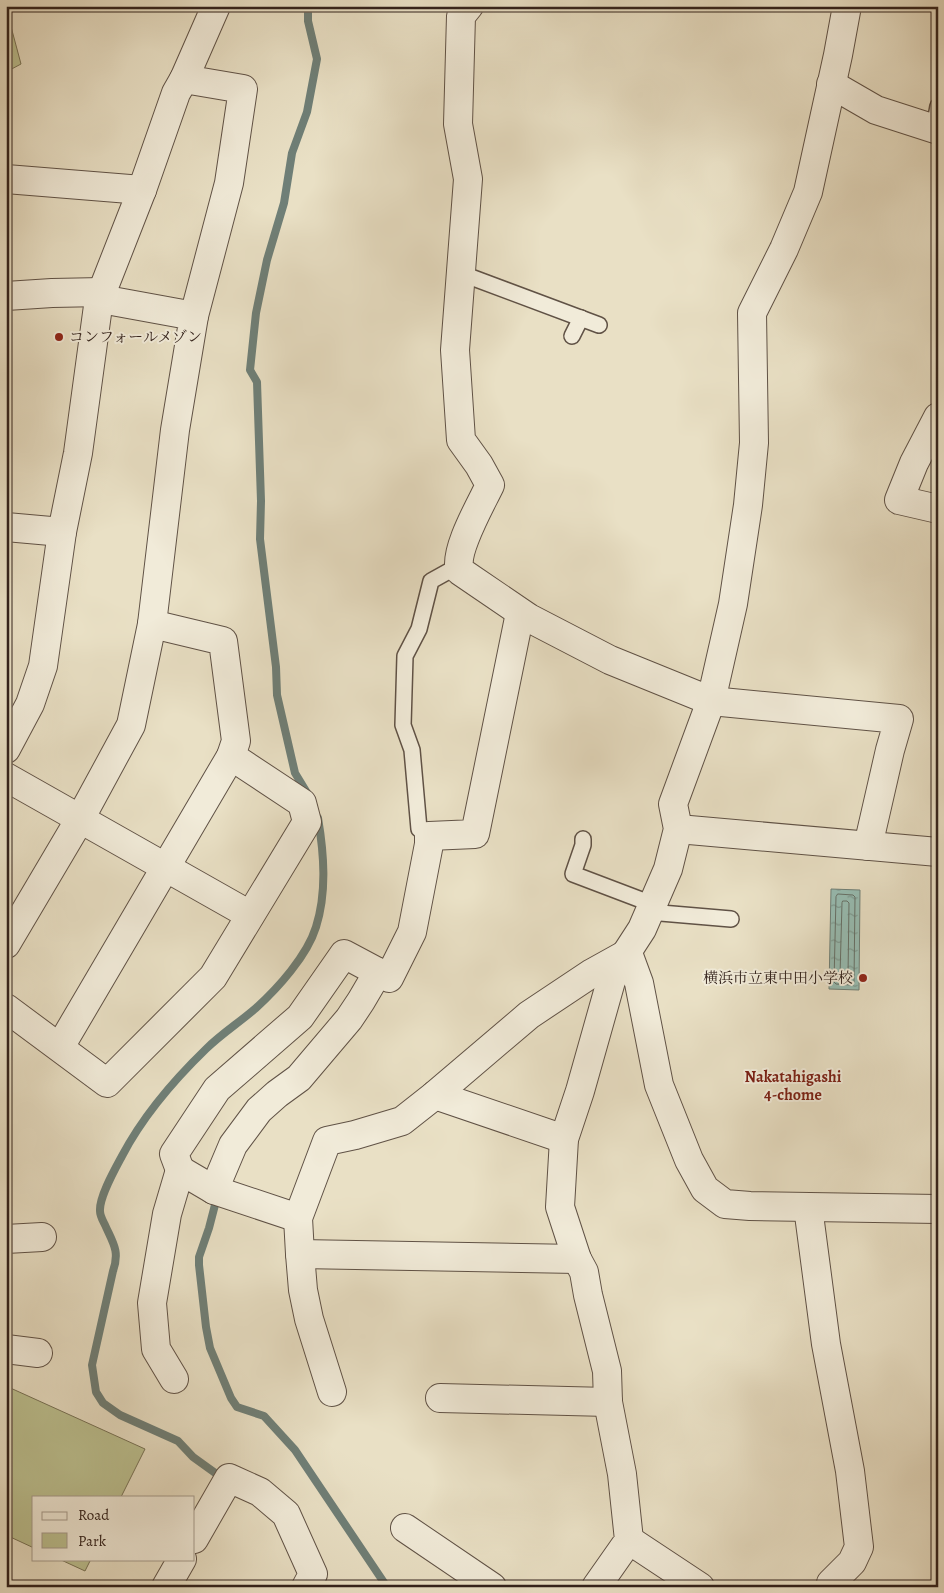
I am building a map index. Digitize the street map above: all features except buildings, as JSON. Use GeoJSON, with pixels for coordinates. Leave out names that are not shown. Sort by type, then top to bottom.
{"type":"FeatureCollection","features":[{"type":"Feature","properties":{"kind":"street"},"geometry":{"type":"LineString","coordinates":[[6,748],[30,704],[43,666],[62,532],[78,453],[101,295],[142,190],[176,93],[216,6]]}},
{"type":"Feature","properties":{"kind":"street"},"geometry":{"type":"LineString","coordinates":[[469,6],[461,16],[458,124],[468,179],[455,350],[461,440],[479,464],[490,485],[469,528],[460,552],[458,566],[460,570],[520,613],[610,660],[711,701],[899,720],[890,750],[868,846]]}},
{"type":"Feature","properties":{"kind":"street"},"geometry":{"type":"LineString","coordinates":[[596,1587],[629,1540],[622,1474],[608,1402],[606,1371],[584,1272],[577,1259],[560,1207],[564,1139],[611,981],[618,966],[642,929],[668,869],[678,828],[673,804],[711,701],[733,604],[748,505],[754,443],[752,313],[784,249],[808,192],[847,6]]}},
{"type":"Feature","properties":{"kind":"street"},"geometry":{"type":"LineString","coordinates":[[6,944],[80,819],[131,725],[152,624],[175,430],[194,316],[229,182],[243,89],[184,79]]}},
{"type":"Feature","properties":{"kind":"street"},"geometry":{"type":"LineString","coordinates":[[832,84],[876,110],[936,122]]}},
{"type":"Feature","properties":{"kind":"street"},"geometry":{"type":"LineString","coordinates":[[6,179],[142,190]]}},
{"type":"Feature","properties":{"kind":"street"},"geometry":{"type":"LineString","coordinates":[[6,296],[52,292],[101,295],[194,316]]}},
{"type":"Feature","properties":{"kind":"street"},"geometry":{"type":"LineString","coordinates":[[938,417],[914,463],[899,500],[938,509]]}},
{"type":"Feature","properties":{"kind":"street"},"geometry":{"type":"LineString","coordinates":[[6,526],[62,532]]}},
{"type":"Feature","properties":{"kind":"street"},"geometry":{"type":"LineString","coordinates":[[214,1190],[233,1145],[259,1110],[277,1094],[300,1078],[383,975],[412,932],[429,836],[475,834],[520,613]]}},
{"type":"Feature","properties":{"kind":"street"},"geometry":{"type":"LineString","coordinates":[[60,1047],[231,756],[236,741],[223,641],[152,624]]}},
{"type":"Feature","properties":{"kind":"street"},"geometry":{"type":"LineString","coordinates":[[6,1008],[107,1083],[213,977],[307,822],[302,802],[231,756]]}},
{"type":"Feature","properties":{"kind":"street"},"geometry":{"type":"LineString","coordinates":[[6,777],[250,915]]}},
{"type":"Feature","properties":{"kind":"street"},"geometry":{"type":"LineString","coordinates":[[678,828],[938,852]]}},
{"type":"Feature","properties":{"kind":"street"},"geometry":{"type":"LineString","coordinates":[[332,1392],[309,1319],[303,1290],[298,1218],[327,1141],[402,1121],[529,1015],[592,973],[628,952]]}},
{"type":"Feature","properties":{"kind":"street"},"geometry":{"type":"LineString","coordinates":[[628,952],[639,983],[659,1085],[689,1160],[705,1189],[725,1204],[938,1209]]}},
{"type":"Feature","properties":{"kind":"street"},"geometry":{"type":"LineString","coordinates":[[174,1379],[156,1349],[152,1303],[167,1214],[180,1170],[174,1154],[217,1089],[300,1017],[344,954],[383,975]]}},
{"type":"Feature","properties":{"kind":"street"},"geometry":{"type":"LineString","coordinates":[[368,1018],[383,975]]}},
{"type":"Feature","properties":{"kind":"street"},"geometry":{"type":"LineString","coordinates":[[435,1095],[564,1139]]}},
{"type":"Feature","properties":{"kind":"street"},"geometry":{"type":"LineString","coordinates":[[180,1170],[214,1190],[298,1218]]}},
{"type":"Feature","properties":{"kind":"street"},"geometry":{"type":"LineString","coordinates":[[808,1207],[826,1344],[850,1471],[859,1547],[852,1562],[832,1583],[831,1587]]}},
{"type":"Feature","properties":{"kind":"street"},"geometry":{"type":"LineString","coordinates":[[6,1239],[42,1237]]}},
{"type":"Feature","properties":{"kind":"street"},"geometry":{"type":"LineString","coordinates":[[300,1254],[577,1259]]}},
{"type":"Feature","properties":{"kind":"street"},"geometry":{"type":"LineString","coordinates":[[6,1349],[38,1353]]}},
{"type":"Feature","properties":{"kind":"street"},"geometry":{"type":"LineString","coordinates":[[440,1398],[608,1402]]}},
{"type":"Feature","properties":{"kind":"street"},"geometry":{"type":"LineString","coordinates":[[195,1537],[228,1478],[260,1492],[286,1514],[313,1574],[306,1587]]}},
{"type":"Feature","properties":{"kind":"street"},"geometry":{"type":"LineString","coordinates":[[404,1528],[492,1587]]}},
{"type":"Feature","properties":{"kind":"street"},"geometry":{"type":"LineString","coordinates":[[629,1540],[700,1587]]}},
{"type":"Feature","properties":{"kind":"street"},"geometry":{"type":"LineString","coordinates":[[166,1587],[181,1560]]}},
{"type":"Feature","properties":{"kind":"lane"},"geometry":{"type":"LineString","coordinates":[[460,274],[599,325]]}},
{"type":"Feature","properties":{"kind":"lane"},"geometry":{"type":"LineString","coordinates":[[572,336],[581,318]]}},
{"type":"Feature","properties":{"kind":"lane"},"geometry":{"type":"LineString","coordinates":[[429,836],[419,829],[412,750],[402,725],[405,656],[418,630],[431,581],[458,566]]}},
{"type":"Feature","properties":{"kind":"lane"},"geometry":{"type":"LineString","coordinates":[[583,839],[583,845],[573,874],[651,908],[731,919]]}},
{"type":"Feature","properties":{"kind":"green space"},"geometry":{"type":"Polygon","coordinates":[[[6,8],[21,64],[6,72],[6,8]]]}},
{"type":"Feature","properties":{"kind":"green space"},"geometry":{"type":"Polygon","coordinates":[[[6,1386],[145,1449],[122,1496],[32,1496],[32,1547],[6,1535],[6,1386]]]}},
{"type":"Feature","properties":{"kind":"green space"},"geometry":{"type":"Polygon","coordinates":[[[61,1560],[90,1560],[85,1571],[61,1560]]]}},
{"type":"Feature","properties":{"kind":"water"},"geometry":{"type":"Polygon","coordinates":[[[831,889],[860,890],[859,990],[829,989],[831,889]]]}},
{"type":"Feature","properties":{"kind":"waterway"},"geometry":{"type":"LineString","coordinates":[[308,6],[308,21],[317,59],[307,112],[292,153],[284,203],[267,260],[256,313],[250,370],[257,382],[261,501],[260,539],[276,667],[277,695],[295,773],[309,796]]}},
{"type":"Feature","properties":{"kind":"waterway"},"geometry":{"type":"LineString","coordinates":[[218,1475],[193,1457],[178,1441],[120,1415],[103,1403],[96,1392],[92,1365],[116,1258],[113,1242],[100,1215],[100,1205],[108,1183],[130,1141],[160,1099],[206,1049],[256,1008],[273,991],[291,971],[306,949],[316,927],[322,900],[323,859],[318,818]]}},
{"type":"Feature","properties":{"kind":"waterway"},"geometry":{"type":"LineString","coordinates":[[216,1201],[199,1257],[199,1265],[210,1348],[231,1398],[237,1407],[264,1416],[295,1450],[387,1587]]}},
{"type":"Feature","properties":{"kind":"waterway"},"geometry":{"type":"LineString","coordinates":[[322,1582],[327,1587]]}},
{"type":"Feature","properties":{"kind":"place","name":"コンフォールメゾン"},"geometry":{"type":"Point","coordinates":[59,337]}},
{"type":"Feature","properties":{"kind":"place","name":"横浜市立東中田小学校"},"geometry":{"type":"Point","coordinates":[863,978]}},
{"type":"Feature","properties":{"kind":"district","name":"Nakatahigashi 4-chome"},"geometry":{"type":"Point","coordinates":[793,1085]}}]}
